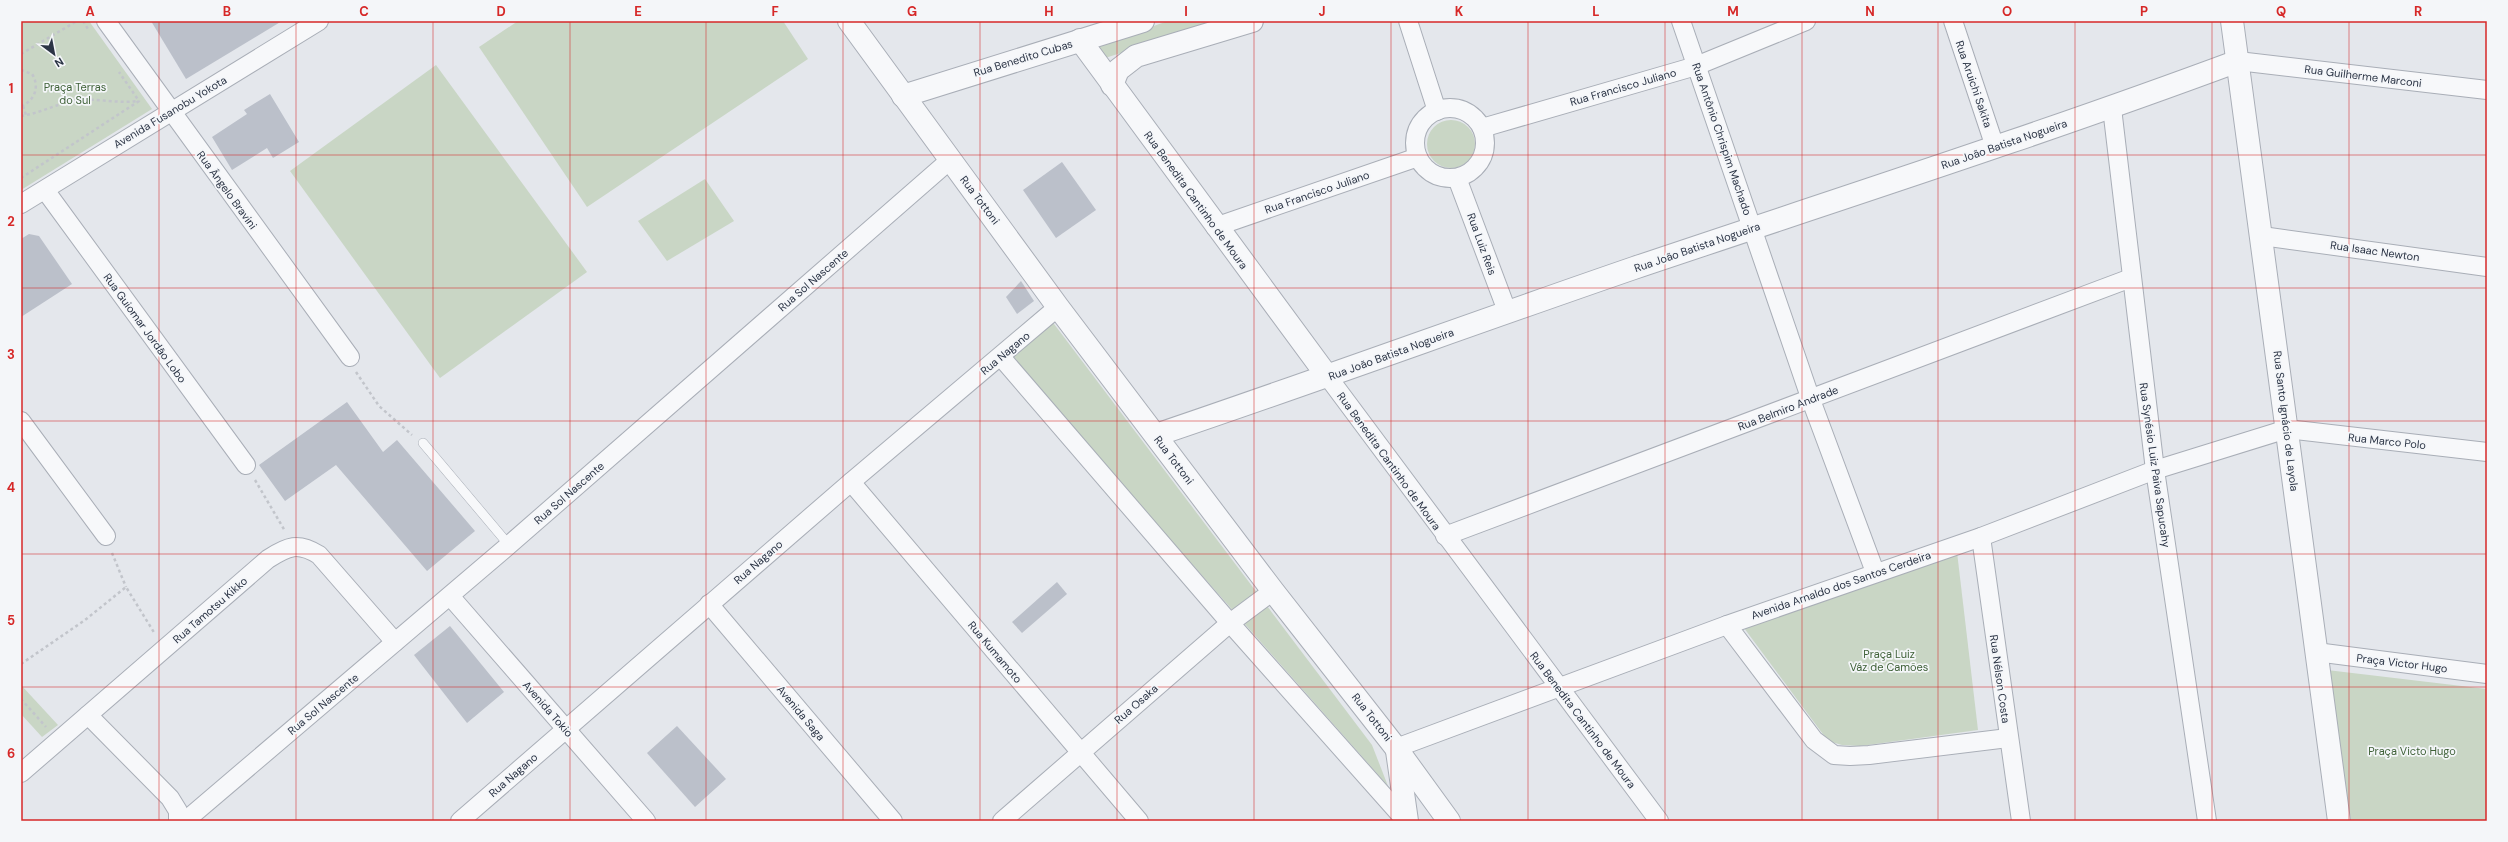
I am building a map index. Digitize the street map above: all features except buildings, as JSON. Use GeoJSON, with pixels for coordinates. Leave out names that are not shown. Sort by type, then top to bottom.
{"type":"FeatureCollection","features":[{"type":"Feature","properties":{"kind":"street","name":"Rua Ângelo Bravini"},"geometry":{"type":"LineString","coordinates":[[106,21],[350,357]]}},
{"type":"Feature","properties":{"kind":"street","name":"Avenida Fusanobu Yokota"},"geometry":{"type":"LineString","coordinates":[[21,204],[319,21]]}},
{"type":"Feature","properties":{"kind":"street","name":"Rua Tottoni"},"geometry":{"type":"LineString","coordinates":[[849,21],[1058,307],[1273,591],[1396,748],[1449,821]]}},
{"type":"Feature","properties":{"kind":"street","name":"Rua Benedito Cubas"},"geometry":{"type":"LineString","coordinates":[[904,96],[1143,21]]}},
{"type":"Feature","properties":{"kind":"street"},"geometry":{"type":"LineString","coordinates":[[1143,21],[1145,43],[1151,51]]}},
{"type":"Feature","properties":{"kind":"street"},"geometry":{"type":"LineString","coordinates":[[1112,85],[1114,77],[1126,62],[1151,51],[1252,21]]}},
{"type":"Feature","properties":{"kind":"street"},"geometry":{"type":"LineString","coordinates":[[1408,21],[1438,110]]}},
{"type":"Feature","properties":{"kind":"street","name":"Rua Antônio Chrispim Machado"},"geometry":{"type":"LineString","coordinates":[[1681,21],[1753,228],[1810,400],[1875,572]]}},
{"type":"Feature","properties":{"kind":"street","name":"Rua Francisco Juliano"},"geometry":{"type":"LineString","coordinates":[[1482,128],[1696,66],[1806,21]]}},
{"type":"Feature","properties":{"kind":"street","name":"Rua Aruichi Sakita"},"geometry":{"type":"LineString","coordinates":[[1952,21],[1995,147]]}},
{"type":"Feature","properties":{"kind":"street","name":"Rua Santo Ignácio de Layola"},"geometry":{"type":"LineString","coordinates":[[2232,21],[2340,821]]}},
{"type":"Feature","properties":{"kind":"street","name":"Rua Benedita Cantinho de Moura"},"geometry":{"type":"LineString","coordinates":[[1080,40],[1215,227],[1659,821]]}},
{"type":"Feature","properties":{"kind":"street","name":"Rua João Batista Nogueira"},"geometry":{"type":"LineString","coordinates":[[1156,435],[1328,377],[1507,311],[2112,108],[2238,61]]}},
{"type":"Feature","properties":{"kind":"street","name":"Rua Guilherme Marconi"},"geometry":{"type":"LineString","coordinates":[[2238,61],[2487,90]]}},
{"type":"Feature","properties":{"kind":"street"},"geometry":{"type":"LineString","coordinates":[[1453,108],[1465,111],[1475,118],[1482,128],[1485,142],[1484,154],[1478,165],[1469,173],[1458,178],[1436,176],[1426,169],[1418,157],[1415,148],[1417,132],[1423,121],[1438,110],[1453,108]]}},
{"type":"Feature","properties":{"kind":"street","name":"Rua Synésio Luiz Paiva Sapucahy"},"geometry":{"type":"LineString","coordinates":[[2112,108],[2155,470],[2207,821]]}},
{"type":"Feature","properties":{"kind":"street","name":"Rua Francisco Juliano"},"geometry":{"type":"LineString","coordinates":[[1215,227],[1418,157]]}},
{"type":"Feature","properties":{"kind":"street","name":"Rua Sol Nascente"},"geometry":{"type":"LineString","coordinates":[[184,821],[450,596],[950,160]]}},
{"type":"Feature","properties":{"kind":"street","name":"Rua Luiz Reis"},"geometry":{"type":"LineString","coordinates":[[1458,178],[1507,311]]}},
{"type":"Feature","properties":{"kind":"street","name":"Rua Guiomar Jordão Lobo"},"geometry":{"type":"LineString","coordinates":[[45,190],[246,465]]}},
{"type":"Feature","properties":{"kind":"street","name":"Rua Isaac Newton"},"geometry":{"type":"LineString","coordinates":[[2262,236],[2487,267]]}},
{"type":"Feature","properties":{"kind":"street","name":"Rua Belmiro Andrade"},"geometry":{"type":"LineString","coordinates":[[1445,536],[2131,278]]}},
{"type":"Feature","properties":{"kind":"street","name":"Rua Nagano"},"geometry":{"type":"LineString","coordinates":[[460,821],[709,604],[1058,307]]}},
{"type":"Feature","properties":{"kind":"street"},"geometry":{"type":"LineString","coordinates":[[1001,357],[1230,623],[1406,821]]}},
{"type":"Feature","properties":{"kind":"street"},"geometry":{"type":"LineString","coordinates":[[21,421],[106,536]]}},
{"type":"Feature","properties":{"kind":"street","name":"Rua Marco Polo"},"geometry":{"type":"LineString","coordinates":[[2287,429],[2487,452]]}},
{"type":"Feature","properties":{"kind":"street","name":"Avenida Arnaldo dos Santos Cerdeira"},"geometry":{"type":"LineString","coordinates":[[1396,748],[1558,686],[1875,572],[1981,536],[2155,470],[2287,429]]}},
{"type":"Feature","properties":{"kind":"street","name":"Rua Kumamoto"},"geometry":{"type":"LineString","coordinates":[[851,482],[1139,821]]}},
{"type":"Feature","properties":{"kind":"street","name":"Rua Nélson Costa"},"geometry":{"type":"LineString","coordinates":[[1981,536],[2008,738],[2021,821]]}},
{"type":"Feature","properties":{"kind":"street"},"geometry":{"type":"LineString","coordinates":[[294,546],[307,548],[319,555],[395,642]]}},
{"type":"Feature","properties":{"kind":"street","name":"Rua Tamotsu Kikko"},"geometry":{"type":"LineString","coordinates":[[21,773],[268,559],[281,551],[294,546]]}},
{"type":"Feature","properties":{"kind":"street","name":"Rua Osaka"},"geometry":{"type":"LineString","coordinates":[[1002,821],[1230,623],[1273,591]]}},
{"type":"Feature","properties":{"kind":"street","name":"Avenida Tokio"},"geometry":{"type":"LineString","coordinates":[[450,596],[646,821]]}},
{"type":"Feature","properties":{"kind":"street","name":"Avenida Saga"},"geometry":{"type":"LineString","coordinates":[[709,604],[893,821]]}},
{"type":"Feature","properties":{"kind":"street"},"geometry":{"type":"LineString","coordinates":[[1727,625],[1814,740],[1834,755],[1869,755],[2008,738]]}},
{"type":"Feature","properties":{"kind":"street","name":"Praça Victor Hugo"},"geometry":{"type":"LineString","coordinates":[[2316,652],[2487,674]]}},
{"type":"Feature","properties":{"kind":"street"},"geometry":{"type":"LineString","coordinates":[[88,715],[170,798],[178,811],[178,821]]}},
{"type":"Feature","properties":{"kind":"street"},"geometry":{"type":"LineString","coordinates":[[1396,748],[1406,821]]}},
{"type":"Feature","properties":{"kind":"lane"},"geometry":{"type":"LineString","coordinates":[[422,443],[509,545]]}},
{"type":"Feature","properties":{"kind":"path"},"geometry":{"type":"LineString","coordinates":[[21,54],[77,21]]}},
{"type":"Feature","properties":{"kind":"path"},"geometry":{"type":"LineString","coordinates":[[83,21],[92,33]]}},
{"type":"Feature","properties":{"kind":"path"},"geometry":{"type":"LineString","coordinates":[[21,70],[32,74],[36,85],[33,96],[22,106],[26,115]]}},
{"type":"Feature","properties":{"kind":"path"},"geometry":{"type":"LineString","coordinates":[[117,70],[138,101]]}},
{"type":"Feature","properties":{"kind":"path"},"geometry":{"type":"LineString","coordinates":[[21,116],[77,101],[102,99],[122,102],[138,101]]}},
{"type":"Feature","properties":{"kind":"path"},"geometry":{"type":"LineString","coordinates":[[21,178],[138,101]]}},
{"type":"Feature","properties":{"kind":"path"},"geometry":{"type":"LineString","coordinates":[[350,357],[354,369],[379,406],[422,443]]}},
{"type":"Feature","properties":{"kind":"path"},"geometry":{"type":"LineString","coordinates":[[246,465],[294,546]]}},
{"type":"Feature","properties":{"kind":"path"},"geometry":{"type":"LineString","coordinates":[[106,536],[126,587],[164,649]]}},
{"type":"Feature","properties":{"kind":"path"},"geometry":{"type":"LineString","coordinates":[[21,664],[85,620],[126,587]]}},
{"type":"Feature","properties":{"kind":"path"},"geometry":{"type":"LineString","coordinates":[[21,699],[48,729]]}},
{"type":"Feature","properties":{"kind":"green space","name":"Praça Terras do Sul"},"geometry":{"type":"Polygon","coordinates":[[[21,21],[89,21],[152,109],[21,190],[21,21]]]}},
{"type":"Feature","properties":{"kind":"green space"},"geometry":{"type":"Polygon","coordinates":[[[518,21],[783,21],[808,59],[587,207],[479,47],[518,21]]]}},
{"type":"Feature","properties":{"kind":"green space"},"geometry":{"type":"Polygon","coordinates":[[[1168,21],[1223,21],[1105,58],[1096,46],[1168,21]]]}},
{"type":"Feature","properties":{"kind":"green space"},"geometry":{"type":"Polygon","coordinates":[[[436,65],[587,272],[440,378],[290,171],[436,65]]]}},
{"type":"Feature","properties":{"kind":"green space"},"geometry":{"type":"Polygon","coordinates":[[[1446,120],[1456,120],[1465,124],[1471,130],[1474,135],[1474,153],[1465,164],[1456,168],[1446,168],[1437,164],[1431,158],[1427,149],[1427,139],[1431,130],[1437,124],[1446,120]]]}},
{"type":"Feature","properties":{"kind":"green space"},"geometry":{"type":"Polygon","coordinates":[[[705,179],[734,221],[667,261],[638,221],[705,179]]]}},
{"type":"Feature","properties":{"kind":"green space"},"geometry":{"type":"Polygon","coordinates":[[[1051,320],[1372,745],[1388,786],[1009,357],[1051,320]]]}},
{"type":"Feature","properties":{"kind":"green space","name":"Praça Luiz Váz de Camões"},"geometry":{"type":"Polygon","coordinates":[[[1957,552],[1978,730],[1860,746],[1842,745],[1828,741],[1744,628],[1957,552]]]}},
{"type":"Feature","properties":{"kind":"green space","name":"Praça Victo Hugo"},"geometry":{"type":"Polygon","coordinates":[[[2327,670],[2487,689],[2487,821],[2351,821],[2327,670]]]}},
{"type":"Feature","properties":{"kind":"green space"},"geometry":{"type":"Polygon","coordinates":[[[21,685],[58,725],[42,737],[21,714],[21,685]]]}}]}
